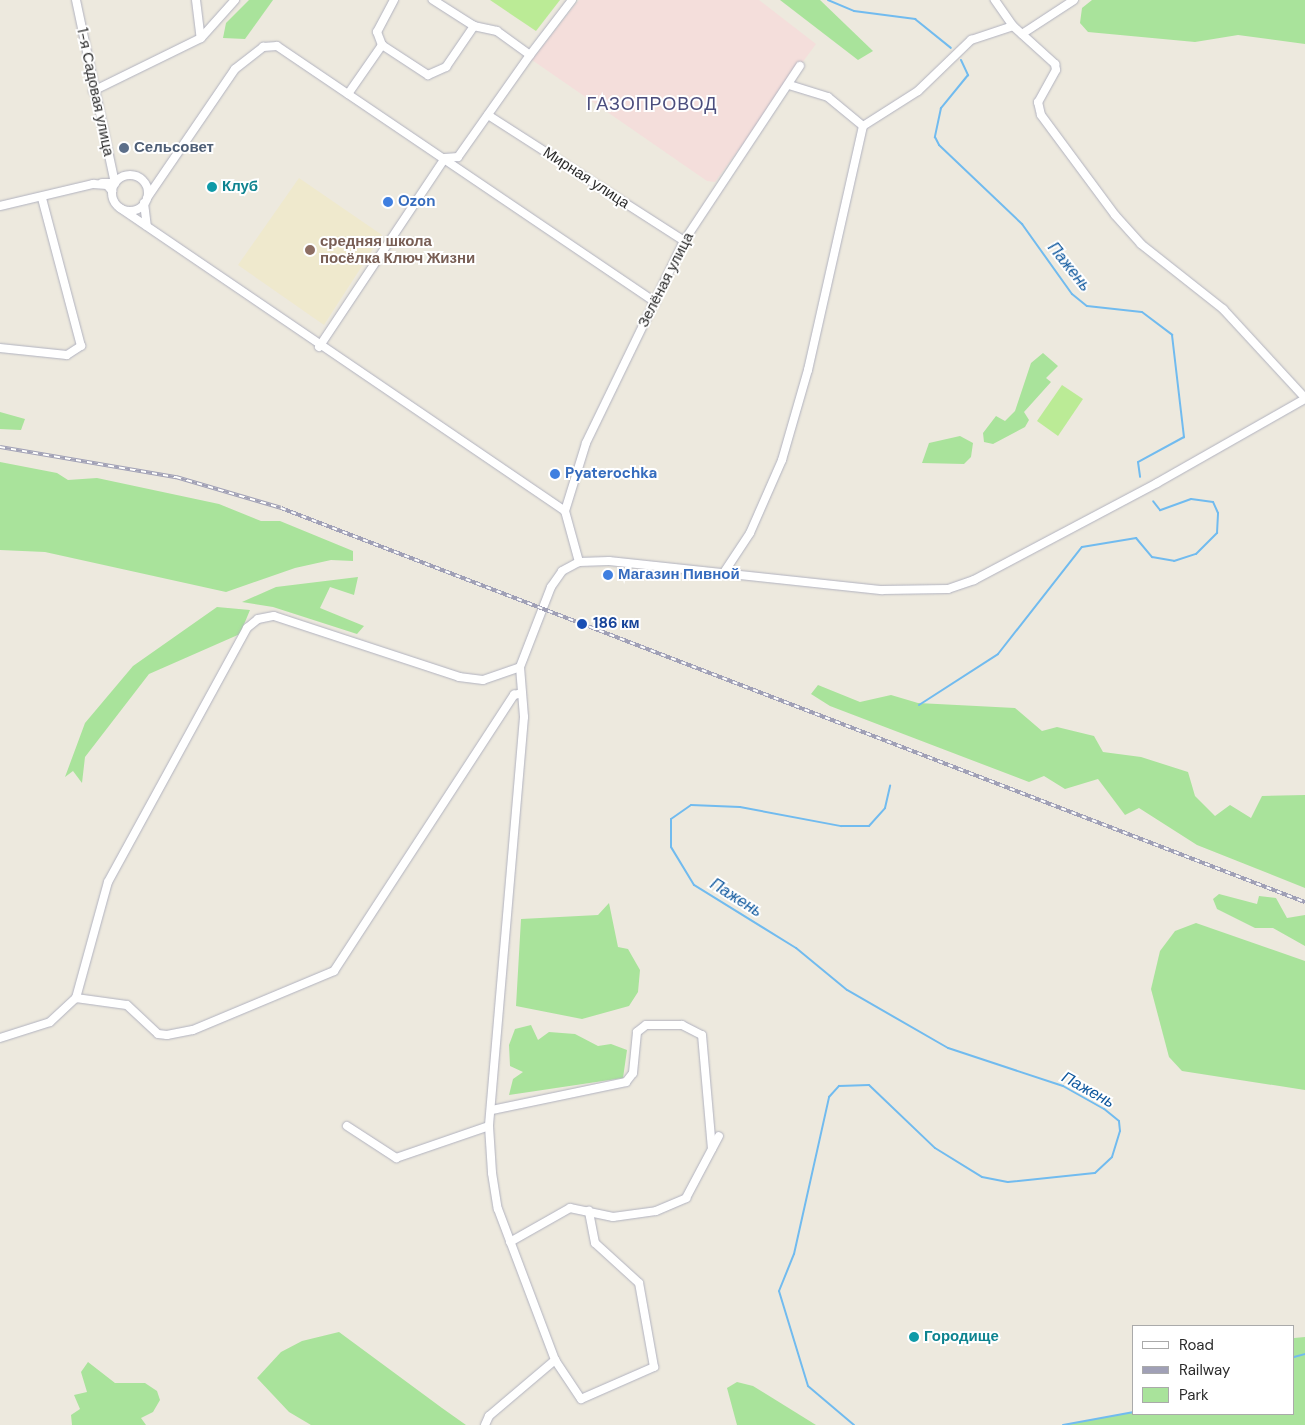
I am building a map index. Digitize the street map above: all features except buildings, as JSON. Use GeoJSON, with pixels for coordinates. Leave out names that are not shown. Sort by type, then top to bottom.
{"type":"FeatureCollection","features":[{"type":"Feature","properties":{"kind":"street","name":"1-я Садовая улица"},"geometry":{"type":"LineString","coordinates":[[76,0],[114,187]]}},
{"type":"Feature","properties":{"kind":"street"},"geometry":{"type":"LineString","coordinates":[[196,0],[201,38]]}},
{"type":"Feature","properties":{"kind":"street"},"geometry":{"type":"LineString","coordinates":[[94,92],[201,38],[235,0]]}},
{"type":"Feature","properties":{"kind":"street"},"geometry":{"type":"LineString","coordinates":[[394,0],[377,32],[382,45],[428,75],[446,67],[474,26]]}},
{"type":"Feature","properties":{"kind":"street"},"geometry":{"type":"LineString","coordinates":[[433,0],[474,26],[497,31],[530,55]]}},
{"type":"Feature","properties":{"kind":"street"},"geometry":{"type":"LineString","coordinates":[[445,158],[458,157],[530,55],[572,0]]}},
{"type":"Feature","properties":{"kind":"street"},"geometry":{"type":"LineString","coordinates":[[589,1211],[595,1243],[639,1283],[654,1367],[581,1398],[555,1360],[498,1209],[488,1126],[492,1110],[524,717],[520,667],[551,586],[562,572],[579,562],[609,560],[882,590],[948,589],[974,580],[1157,483],[1305,399],[1223,308],[1141,244],[1114,215],[1041,115],[1038,102],[1056,70],[1055,64],[1013,26],[995,0]]}},
{"type":"Feature","properties":{"kind":"street"},"geometry":{"type":"LineString","coordinates":[[1022,34],[1074,0]]}},
{"type":"Feature","properties":{"kind":"street"},"geometry":{"type":"LineString","coordinates":[[723,574],[750,533],[782,460],[808,370],[863,126],[918,91],[970,40],[1013,26]]}},
{"type":"Feature","properties":{"kind":"street"},"geometry":{"type":"LineString","coordinates":[[348,94],[382,45]]}},
{"type":"Feature","properties":{"kind":"street"},"geometry":{"type":"LineString","coordinates":[[120,208],[137,210],[146,201],[214,95],[235,69],[263,47],[277,46],[445,158],[654,302]]}},
{"type":"Feature","properties":{"kind":"street","name":"Зелёная улица"},"geometry":{"type":"LineString","coordinates":[[565,511],[586,443],[684,242],[790,85],[800,66]]}},
{"type":"Feature","properties":{"kind":"street"},"geometry":{"type":"LineString","coordinates":[[790,85],[828,97],[863,126]]}},
{"type":"Feature","properties":{"kind":"street","name":"Мирная улица"},"geometry":{"type":"LineString","coordinates":[[488,115],[684,242]]}},
{"type":"Feature","properties":{"kind":"street"},"geometry":{"type":"LineString","coordinates":[[319,347],[445,158]]}},
{"type":"Feature","properties":{"kind":"street"},"geometry":{"type":"LineString","coordinates":[[114,187],[130,175],[140,178],[161,176]]}},
{"type":"Feature","properties":{"kind":"street"},"geometry":{"type":"LineString","coordinates":[[140,178],[147,188],[147,226]]}},
{"type":"Feature","properties":{"kind":"street"},"geometry":{"type":"LineString","coordinates":[[0,206],[102,183],[114,187]]}},
{"type":"Feature","properties":{"kind":"street"},"geometry":{"type":"LineString","coordinates":[[114,187],[120,208],[319,347],[565,511],[579,562]]}},
{"type":"Feature","properties":{"kind":"street"},"geometry":{"type":"LineString","coordinates":[[0,348],[67,355],[81,346],[42,198]]}},
{"type":"Feature","properties":{"kind":"street"},"geometry":{"type":"LineString","coordinates":[[1,1035],[50,1022],[76,998],[108,882],[247,628],[258,619],[274,616],[459,677],[483,680],[520,667]]}},
{"type":"Feature","properties":{"kind":"street"},"geometry":{"type":"LineString","coordinates":[[76,998],[127,1005],[158,1034],[168,1035],[192,1030],[334,971],[514,695],[522,692]]}},
{"type":"Feature","properties":{"kind":"street"},"geometry":{"type":"LineString","coordinates":[[492,1110],[626,1082],[633,1073],[637,1032],[646,1025],[682,1025],[702,1035],[712,1149]]}},
{"type":"Feature","properties":{"kind":"street"},"geometry":{"type":"LineString","coordinates":[[347,1126],[396,1158],[488,1126]]}},
{"type":"Feature","properties":{"kind":"street"},"geometry":{"type":"LineString","coordinates":[[510,1242],[570,1208],[613,1217],[656,1211],[686,1198],[719,1136]]}},
{"type":"Feature","properties":{"kind":"street"},"geometry":{"type":"LineString","coordinates":[[485,1425],[489,1416],[555,1360]]}},
{"type":"Feature","properties":{"kind":"shaded area"},"geometry":{"type":"Polygon","coordinates":[[[579,0],[759,0],[816,44],[715,182],[707,181],[532,60],[579,0]]]}},
{"type":"Feature","properties":{"kind":"shaded area","name":"средняя школа посёлка Ключ Жизни"},"geometry":{"type":"Polygon","coordinates":[[[299,178],[382,235],[324,325],[238,265],[299,178]]]}},
{"type":"Feature","properties":{"kind":"green space"},"geometry":{"type":"Polygon","coordinates":[[[249,0],[273,0],[245,39],[223,38],[226,23],[249,0]]]}},
{"type":"Feature","properties":{"kind":"green space"},"geometry":{"type":"Polygon","coordinates":[[[490,0],[560,0],[536,31],[490,0]]]}},
{"type":"Feature","properties":{"kind":"green space"},"geometry":{"type":"Polygon","coordinates":[[[780,0],[820,0],[873,51],[858,60],[780,0]]]}},
{"type":"Feature","properties":{"kind":"green space"},"geometry":{"type":"Polygon","coordinates":[[[1092,0],[1305,0],[1305,44],[1238,35],[1195,42],[1088,32],[1080,23],[1082,8],[1092,0]]]}},
{"type":"Feature","properties":{"kind":"green space"},"geometry":{"type":"Polygon","coordinates":[[[1043,353],[1058,366],[1046,378],[1051,382],[1024,412],[1029,420],[1025,427],[993,444],[984,442],[983,433],[996,416],[1005,421],[1015,411],[1031,363],[1043,353]]]}},
{"type":"Feature","properties":{"kind":"green space"},"geometry":{"type":"Polygon","coordinates":[[[1062,385],[1083,399],[1058,436],[1037,421],[1062,385]]]}},
{"type":"Feature","properties":{"kind":"green space"},"geometry":{"type":"Polygon","coordinates":[[[0,412],[25,419],[21,430],[0,429],[0,412]]]}},
{"type":"Feature","properties":{"kind":"green space"},"geometry":{"type":"Polygon","coordinates":[[[960,436],[973,443],[971,457],[964,464],[922,463],[929,443],[960,436]]]}},
{"type":"Feature","properties":{"kind":"green space"},"geometry":{"type":"Polygon","coordinates":[[[0,462],[57,473],[68,480],[97,478],[219,504],[261,521],[280,521],[353,551],[353,561],[331,560],[295,568],[226,592],[45,552],[0,550],[0,462]]]}},
{"type":"Feature","properties":{"kind":"green space"},"geometry":{"type":"Polygon","coordinates":[[[358,577],[354,595],[330,587],[320,608],[364,626],[357,634],[273,607],[242,602],[276,587],[358,577]]]}},
{"type":"Feature","properties":{"kind":"green space"},"geometry":{"type":"Polygon","coordinates":[[[217,607],[250,610],[240,634],[149,674],[85,757],[82,783],[73,771],[65,777],[85,723],[133,666],[217,607]]]}},
{"type":"Feature","properties":{"kind":"green space"},"geometry":{"type":"Polygon","coordinates":[[[818,685],[860,702],[891,695],[918,703],[1015,708],[1042,731],[1057,727],[1094,736],[1103,752],[1141,757],[1188,772],[1195,796],[1215,816],[1230,805],[1251,818],[1262,796],[1305,795],[1305,888],[1197,845],[1139,808],[1125,815],[1098,779],[1065,789],[1044,776],[1029,782],[830,706],[811,694],[818,685]]]}},
{"type":"Feature","properties":{"kind":"green space"},"geometry":{"type":"Polygon","coordinates":[[[1219,894],[1257,904],[1259,896],[1276,898],[1287,918],[1305,915],[1305,946],[1273,928],[1255,928],[1217,909],[1213,899],[1219,894]]]}},
{"type":"Feature","properties":{"kind":"green space"},"geometry":{"type":"Polygon","coordinates":[[[609,903],[618,947],[628,949],[640,970],[638,992],[629,1006],[582,1019],[516,1006],[521,919],[598,915],[609,903]]]}},
{"type":"Feature","properties":{"kind":"green space"},"geometry":{"type":"Polygon","coordinates":[[[1196,923],[1305,961],[1305,1090],[1182,1071],[1169,1057],[1151,989],[1160,951],[1175,931],[1196,923]]]}},
{"type":"Feature","properties":{"kind":"green space"},"geometry":{"type":"Polygon","coordinates":[[[531,1025],[538,1040],[549,1032],[575,1034],[598,1046],[611,1044],[627,1050],[623,1078],[509,1095],[513,1079],[523,1072],[510,1066],[509,1045],[515,1029],[531,1025]]]}},
{"type":"Feature","properties":{"kind":"green space"},"geometry":{"type":"Polygon","coordinates":[[[339,1332],[466,1425],[311,1425],[289,1412],[257,1378],[281,1352],[302,1341],[339,1332]]]}},
{"type":"Feature","properties":{"kind":"green space"},"geometry":{"type":"Polygon","coordinates":[[[1305,1337],[1305,1425],[1063,1425],[1132,1412],[1132,1415],[1295,1415],[1295,1338],[1305,1337]]]}},
{"type":"Feature","properties":{"kind":"green space"},"geometry":{"type":"Polygon","coordinates":[[[88,1362],[115,1383],[145,1383],[157,1391],[160,1400],[153,1412],[141,1418],[146,1425],[72,1425],[71,1415],[80,1409],[74,1395],[87,1392],[81,1372],[88,1362]]]}},
{"type":"Feature","properties":{"kind":"green space"},"geometry":{"type":"Polygon","coordinates":[[[737,1382],[753,1386],[816,1425],[737,1425],[727,1388],[737,1382]]]}},
{"type":"Feature","properties":{"kind":"waterway","name":"Пажень"},"geometry":{"type":"LineString","coordinates":[[828,0],[854,11],[915,19],[951,48]]}},
{"type":"Feature","properties":{"kind":"waterway","name":"Пажень"},"geometry":{"type":"LineString","coordinates":[[961,60],[968,75],[941,108],[935,137],[939,145],[1022,224],[1072,294],[1087,306],[1142,312],[1172,335],[1184,437],[1138,462],[1140,477]]}},
{"type":"Feature","properties":{"kind":"waterway","name":"Пажень"},"geometry":{"type":"LineString","coordinates":[[919,705],[998,654],[1082,547],[1136,538],[1152,557],[1174,561],[1196,554],[1217,533],[1218,513],[1213,502],[1191,499],[1160,510],[1153,501]]}},
{"type":"Feature","properties":{"kind":"waterway","name":"Пажень"},"geometry":{"type":"LineString","coordinates":[[854,1425],[808,1386],[779,1291],[794,1254],[829,1097],[839,1086],[869,1085],[935,1148],[982,1177],[1008,1182],[1095,1173],[1112,1157],[1120,1131],[1119,1121],[1104,1109],[1063,1086],[948,1048],[847,990],[796,948],[694,885],[671,847],[671,819],[691,805],[740,807],[841,826],[869,826],[885,808],[890,786]]}},
{"type":"Feature","properties":{"kind":"waterway","name":"Пажень"},"geometry":{"type":"LineString","coordinates":[[1295,1357],[1305,1354]]}},
{"type":"Feature","properties":{"kind":"waterway","name":"Пажень"},"geometry":{"type":"LineString","coordinates":[[1063,1425],[1132,1412]]}},
{"type":"Feature","properties":{"kind":"railway"},"geometry":{"type":"LineString","coordinates":[[0,447],[176,477],[281,508],[1305,902]]}},
{"type":"Feature","properties":{"kind":"place","name":"Сельсовет"},"geometry":{"type":"Point","coordinates":[124,148]}},
{"type":"Feature","properties":{"kind":"place","name":"Клуб"},"geometry":{"type":"Point","coordinates":[212,187]}},
{"type":"Feature","properties":{"kind":"place","name":"Ozon"},"geometry":{"type":"Point","coordinates":[388,202]}},
{"type":"Feature","properties":{"kind":"place","name":"средняя школа посёлка Ключ Жизни"},"geometry":{"type":"Point","coordinates":[310,250]}},
{"type":"Feature","properties":{"kind":"place","name":"Pyaterochka"},"geometry":{"type":"Point","coordinates":[555,474]}},
{"type":"Feature","properties":{"kind":"place","name":"Магазин Пивной"},"geometry":{"type":"Point","coordinates":[608,575]}},
{"type":"Feature","properties":{"kind":"place","name":"186 км"},"geometry":{"type":"Point","coordinates":[582,624]}},
{"type":"Feature","properties":{"kind":"place","name":"Городище"},"geometry":{"type":"Point","coordinates":[914,1337]}},
{"type":"Feature","properties":{"kind":"district","name":"ГАЗОПРОВОД"},"geometry":{"type":"Point","coordinates":[652,104]}}]}
